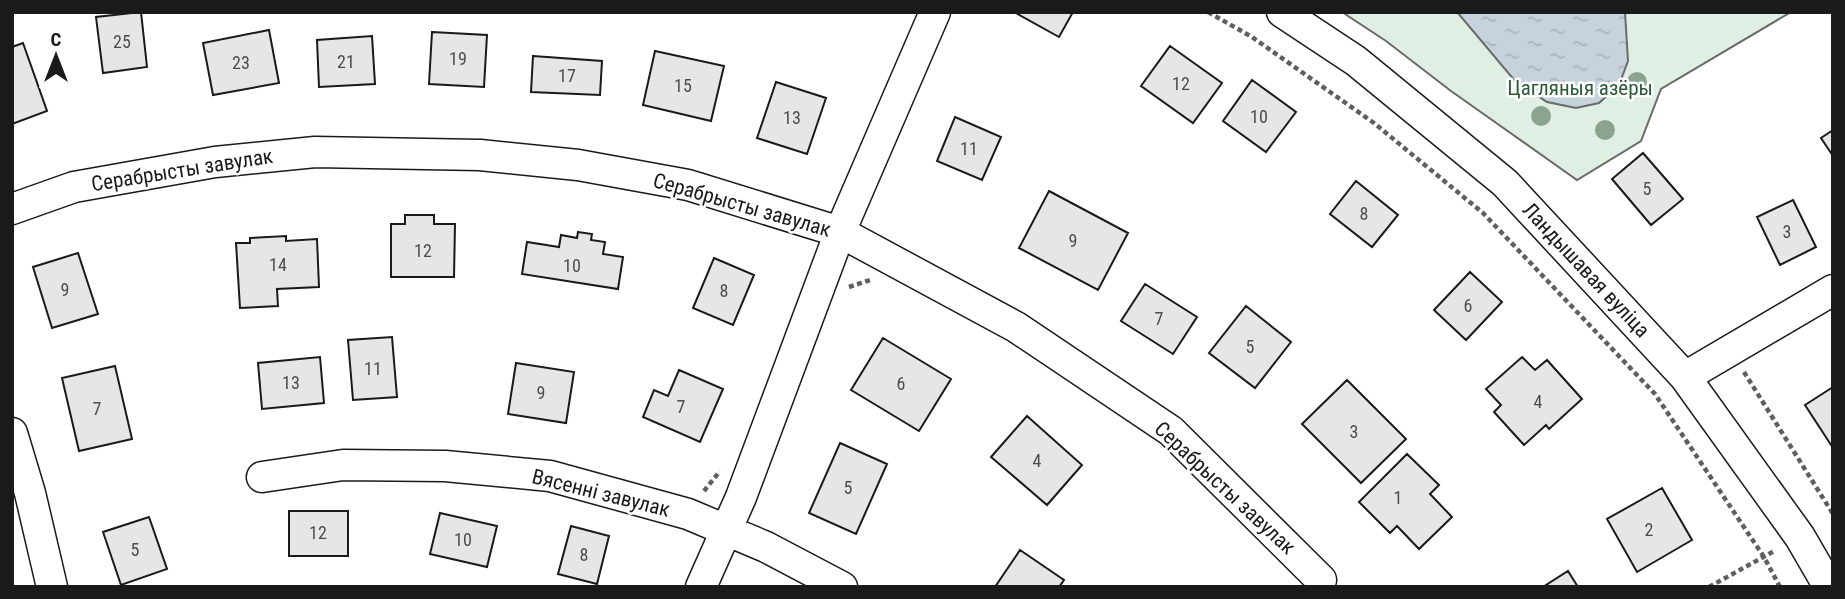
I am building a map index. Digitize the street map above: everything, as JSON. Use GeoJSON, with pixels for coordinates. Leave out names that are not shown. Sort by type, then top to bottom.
{"type":"FeatureCollection","features":[{"type":"Feature","properties":{"kind":"street"},"geometry":{"type":"LineString","coordinates":[[701,587],[741,497],[841,232],[935,12]]}},
{"type":"Feature","properties":{"kind":"street","name":"Ландышавая вуліца"},"geometry":{"type":"LineString","coordinates":[[1282,12],[1356,61],[1505,183],[1685,376],[1800,537],[1829,587]]}},
{"type":"Feature","properties":{"kind":"street","name":"Серабрысты завулак"},"geometry":{"type":"LineString","coordinates":[[12,209],[74,187],[215,162],[315,152],[480,155],[578,165],[688,185],[841,232],[1016,327],[1171,431],[1321,580]]}},
{"type":"Feature","properties":{"kind":"street"},"geometry":{"type":"LineString","coordinates":[[1685,376],[1833,290]]}},
{"type":"Feature","properties":{"kind":"street"},"geometry":{"type":"LineString","coordinates":[[12,433],[30,493],[52,587]]}},
{"type":"Feature","properties":{"kind":"street","name":"Вясенні завулак"},"geometry":{"type":"LineString","coordinates":[[262,477],[343,465],[445,466],[550,476],[688,514],[726,529],[842,587]]}},
{"type":"Feature","properties":{"kind":"path"},"geometry":{"type":"LineString","coordinates":[[1208,12],[1252,37],[1374,123],[1483,213],[1655,394],[1764,557],[1780,587]]}},
{"type":"Feature","properties":{"kind":"path"},"geometry":{"type":"LineString","coordinates":[[1709,587],[1800,537],[1833,514],[1740,365],[1727,354]]}},
{"type":"Feature","properties":{"kind":"green space","name":"Цагляныя азёры"},"geometry":{"type":"Polygon","coordinates":[[[1342,12],[1791,12],[1661,89],[1641,141],[1577,180],[1342,12]]]}},
{"type":"Feature","properties":{"kind":"water"},"geometry":{"type":"Polygon","coordinates":[[[1457,12],[1625,12],[1628,61],[1619,85],[1599,103],[1576,108],[1547,102],[1515,81],[1457,12]]]}},
{"type":"Feature","properties":{"kind":"building"},"geometry":{"type":"Polygon","coordinates":[[[141,12],[147,67],[103,73],[96,17],[141,12]]]}},
{"type":"Feature","properties":{"kind":"building"},"geometry":{"type":"Polygon","coordinates":[[[1014,12],[1073,12],[1059,37],[1014,12]]]}},
{"type":"Feature","properties":{"kind":"building"},"geometry":{"type":"Polygon","coordinates":[[[269,30],[279,83],[213,95],[203,43],[269,30]]]}},
{"type":"Feature","properties":{"kind":"building"},"geometry":{"type":"Polygon","coordinates":[[[432,32],[487,35],[484,87],[429,84],[432,32]]]}},
{"type":"Feature","properties":{"kind":"building"},"geometry":{"type":"Polygon","coordinates":[[[372,36],[375,84],[319,87],[317,40],[372,36]]]}},
{"type":"Feature","properties":{"kind":"building"},"geometry":{"type":"Polygon","coordinates":[[[23,43],[47,111],[12,124],[12,47],[23,43]]]}},
{"type":"Feature","properties":{"kind":"building"},"geometry":{"type":"Polygon","coordinates":[[[1170,46],[1222,83],[1193,123],[1141,86],[1170,46]]]}},
{"type":"Feature","properties":{"kind":"building"},"geometry":{"type":"Polygon","coordinates":[[[655,51],[724,66],[711,121],[643,105],[655,51]]]}},
{"type":"Feature","properties":{"kind":"building"},"geometry":{"type":"Polygon","coordinates":[[[533,56],[602,61],[600,95],[531,92],[533,56]]]}},
{"type":"Feature","properties":{"kind":"building"},"geometry":{"type":"Polygon","coordinates":[[[1252,80],[1296,112],[1266,152],[1223,121],[1252,80]]]}},
{"type":"Feature","properties":{"kind":"building"},"geometry":{"type":"Polygon","coordinates":[[[776,82],[826,98],[807,154],[757,138],[776,82]]]}},
{"type":"Feature","properties":{"kind":"building"},"geometry":{"type":"Polygon","coordinates":[[[955,117],[1001,137],[982,180],[937,161],[955,117]]]}},
{"type":"Feature","properties":{"kind":"building"},"geometry":{"type":"Polygon","coordinates":[[[1833,130],[1833,156],[1821,138],[1833,130]]]}},
{"type":"Feature","properties":{"kind":"building"},"geometry":{"type":"Polygon","coordinates":[[[1643,153],[1683,199],[1651,225],[1612,179],[1643,153]]]}},
{"type":"Feature","properties":{"kind":"building"},"geometry":{"type":"Polygon","coordinates":[[[1356,181],[1398,215],[1372,247],[1330,214],[1356,181]]]}},
{"type":"Feature","properties":{"kind":"building"},"geometry":{"type":"Polygon","coordinates":[[[1049,191],[1128,233],[1098,290],[1019,248],[1049,191]]]}},
{"type":"Feature","properties":{"kind":"building"},"geometry":{"type":"Polygon","coordinates":[[[1793,200],[1816,247],[1780,265],[1757,217],[1793,200]]]}},
{"type":"Feature","properties":{"kind":"building"},"geometry":{"type":"Polygon","coordinates":[[[405,215],[434,215],[434,224],[455,224],[454,277],[391,277],[391,224],[405,224],[405,215]]]}},
{"type":"Feature","properties":{"kind":"building"},"geometry":{"type":"Polygon","coordinates":[[[578,232],[592,234],[591,240],[605,242],[603,254],[623,257],[618,289],[522,274],[527,242],[559,247],[561,235],[577,238],[578,232]]]}},
{"type":"Feature","properties":{"kind":"building"},"geometry":{"type":"Polygon","coordinates":[[[286,236],[286,241],[317,239],[319,287],[277,289],[278,306],[240,308],[236,243],[250,243],[250,238],[286,236]]]}},
{"type":"Feature","properties":{"kind":"building"},"geometry":{"type":"Polygon","coordinates":[[[78,253],[98,314],[52,328],[33,267],[78,253]]]}},
{"type":"Feature","properties":{"kind":"building"},"geometry":{"type":"Polygon","coordinates":[[[714,258],[754,275],[733,325],[693,308],[714,258]]]}},
{"type":"Feature","properties":{"kind":"building"},"geometry":{"type":"Polygon","coordinates":[[[1470,272],[1502,302],[1466,340],[1434,310],[1470,272]]]}},
{"type":"Feature","properties":{"kind":"building"},"geometry":{"type":"Polygon","coordinates":[[[1145,284],[1197,317],[1173,354],[1121,321],[1145,284]]]}},
{"type":"Feature","properties":{"kind":"building"},"geometry":{"type":"Polygon","coordinates":[[[1246,306],[1291,342],[1255,388],[1209,353],[1246,306]]]}},
{"type":"Feature","properties":{"kind":"building"},"geometry":{"type":"Polygon","coordinates":[[[392,337],[397,397],[353,400],[348,340],[392,337]]]}},
{"type":"Feature","properties":{"kind":"building"},"geometry":{"type":"Polygon","coordinates":[[[883,338],[951,379],[919,431],[851,390],[883,338]]]}},
{"type":"Feature","properties":{"kind":"building"},"geometry":{"type":"Polygon","coordinates":[[[320,357],[324,403],[262,409],[258,363],[320,357]]]}},
{"type":"Feature","properties":{"kind":"building"},"geometry":{"type":"Polygon","coordinates":[[[1522,357],[1535,370],[1547,360],[1582,399],[1549,429],[1546,425],[1524,445],[1494,412],[1501,405],[1486,389],[1522,357]]]}},
{"type":"Feature","properties":{"kind":"building"},"geometry":{"type":"Polygon","coordinates":[[[516,363],[574,372],[566,423],[508,414],[516,363]]]}},
{"type":"Feature","properties":{"kind":"building"},"geometry":{"type":"Polygon","coordinates":[[[115,366],[132,439],[79,451],[62,378],[115,366]]]}},
{"type":"Feature","properties":{"kind":"building"},"geometry":{"type":"Polygon","coordinates":[[[679,370],[723,389],[700,442],[643,417],[654,390],[668,396],[679,370]]]}},
{"type":"Feature","properties":{"kind":"building"},"geometry":{"type":"Polygon","coordinates":[[[1347,380],[1406,439],[1361,483],[1302,424],[1347,380]]]}},
{"type":"Feature","properties":{"kind":"building"},"geometry":{"type":"Polygon","coordinates":[[[1833,387],[1833,448],[1805,405],[1833,387]]]}},
{"type":"Feature","properties":{"kind":"building"},"geometry":{"type":"Polygon","coordinates":[[[1027,416],[1082,465],[1047,505],[991,457],[1027,416]]]}},
{"type":"Feature","properties":{"kind":"building"},"geometry":{"type":"Polygon","coordinates":[[[840,443],[887,464],[856,534],[809,513],[840,443]]]}},
{"type":"Feature","properties":{"kind":"building"},"geometry":{"type":"Polygon","coordinates":[[[1407,454],[1439,485],[1430,494],[1452,517],[1419,549],[1397,526],[1390,533],[1359,502],[1407,454]]]}},
{"type":"Feature","properties":{"kind":"building"},"geometry":{"type":"Polygon","coordinates":[[[1662,488],[1692,540],[1637,572],[1607,519],[1662,488]]]}},
{"type":"Feature","properties":{"kind":"building"},"geometry":{"type":"Polygon","coordinates":[[[289,511],[348,511],[348,556],[289,556],[289,511]]]}},
{"type":"Feature","properties":{"kind":"building"},"geometry":{"type":"Polygon","coordinates":[[[440,513],[497,526],[487,567],[430,554],[440,513]]]}},
{"type":"Feature","properties":{"kind":"building"},"geometry":{"type":"Polygon","coordinates":[[[149,517],[167,569],[121,585],[103,532],[149,517]]]}},
{"type":"Feature","properties":{"kind":"building"},"geometry":{"type":"Polygon","coordinates":[[[571,526],[609,536],[597,584],[558,574],[571,526]]]}},
{"type":"Feature","properties":{"kind":"building"},"geometry":{"type":"Polygon","coordinates":[[[1020,550],[1064,580],[1059,587],[995,587],[1020,550]]]}},
{"type":"Feature","properties":{"kind":"building"},"geometry":{"type":"Polygon","coordinates":[[[1568,571],[1578,587],[1543,587],[1568,571]]]}}]}
